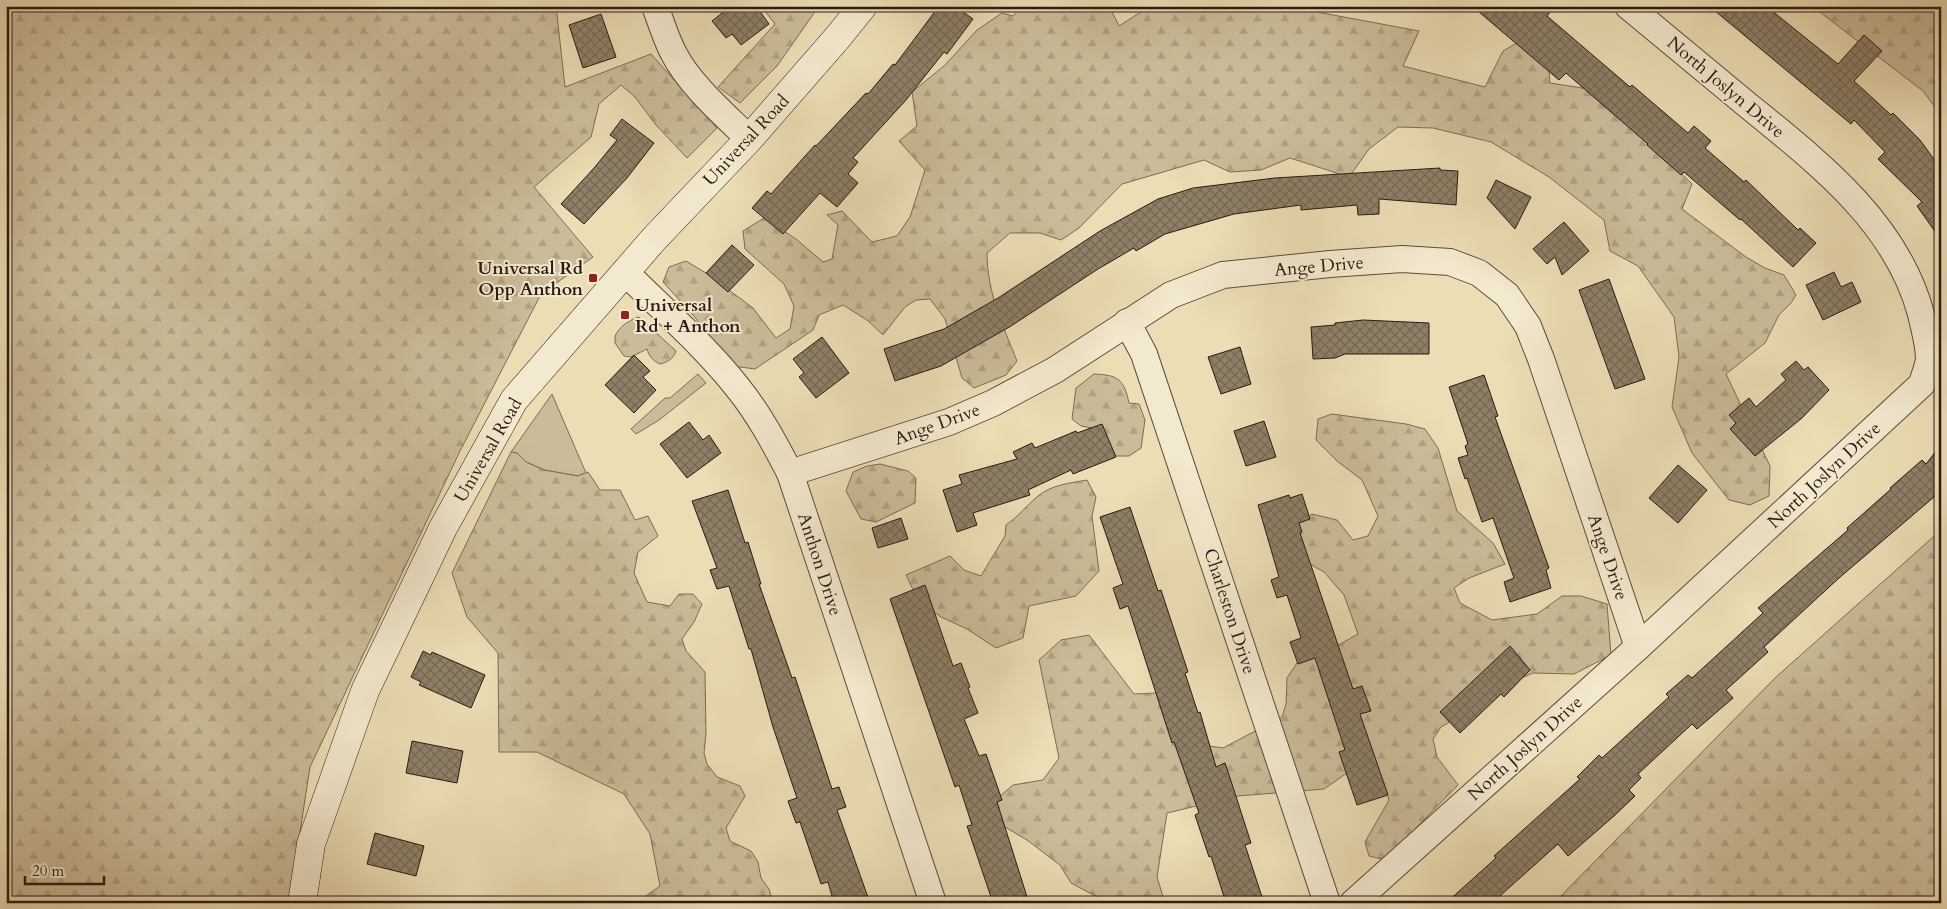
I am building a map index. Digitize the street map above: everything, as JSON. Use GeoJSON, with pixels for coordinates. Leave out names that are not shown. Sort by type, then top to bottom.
{"type":"FeatureCollection","features":[{"type":"Feature","properties":{"kind":"street"},"geometry":{"type":"LineString","coordinates":[[656,6],[674,54],[684,70],[709,100],[749,139]]}},
{"type":"Feature","properties":{"kind":"street","name":"Universal Road"},"geometry":{"type":"LineString","coordinates":[[302,903],[311,844],[365,691],[443,528],[514,400],[679,212],[749,139],[863,6]]}},
{"type":"Feature","properties":{"kind":"street","name":"North Joslyn Drive"},"geometry":{"type":"LineString","coordinates":[[1353,903],[1638,647],[1922,384],[1929,359],[1918,303],[1905,270],[1892,247],[1862,208],[1824,168],[1628,6]]}},
{"type":"Feature","properties":{"kind":"street","name":"Ange Drive"},"geometry":{"type":"LineString","coordinates":[[790,474],[948,422],[993,403],[1055,370],[1171,295],[1223,275],[1330,264],[1402,260],[1450,262],[1478,273],[1507,295],[1528,326],[1541,359],[1638,647]]}},
{"type":"Feature","properties":{"kind":"street","name":"Anthon Drive"},"geometry":{"type":"LineString","coordinates":[[625,272],[712,357],[737,387],[771,438],[790,474],[933,903]]}},
{"type":"Feature","properties":{"kind":"street","name":"Charleston Drive"},"geometry":{"type":"LineString","coordinates":[[1127,322],[1144,354],[1327,903]]}},
{"type":"Feature","properties":{"kind":"green space"},"geometry":{"type":"Polygon","coordinates":[[[6,6],[556,6],[565,87],[651,54],[717,128],[687,158],[656,125],[635,97],[621,85],[599,104],[591,137],[534,187],[593,257],[541,294],[460,451],[310,767],[289,903],[6,903],[6,6]]]}},
{"type":"Feature","properties":{"kind":"green space"},"geometry":{"type":"Polygon","coordinates":[[[761,6],[819,6],[777,66],[740,103],[718,87],[775,24],[761,6]]]}},
{"type":"Feature","properties":{"kind":"green space"},"geometry":{"type":"Polygon","coordinates":[[[1022,6],[1109,6],[1119,26],[1150,6],[1233,6],[1244,11],[1262,6],[1309,6],[1317,12],[1419,31],[1403,66],[1485,87],[1503,51],[1522,40],[1547,50],[1550,83],[1595,90],[1692,184],[1682,209],[1746,257],[1765,268],[1784,275],[1796,295],[1779,315],[1765,343],[1726,374],[1770,466],[1769,496],[1750,505],[1729,500],[1692,453],[1672,407],[1679,357],[1674,317],[1638,266],[1610,251],[1604,220],[1549,177],[1491,142],[1433,128],[1398,127],[1369,149],[1349,177],[1290,158],[1261,170],[1230,172],[1204,160],[1122,184],[1079,228],[1061,240],[1040,233],[1010,233],[987,253],[993,295],[1017,361],[1006,375],[974,388],[962,378],[945,319],[930,299],[916,300],[905,307],[883,335],[867,320],[843,305],[819,315],[813,330],[755,369],[733,366],[693,315],[663,282],[669,267],[686,261],[706,273],[753,308],[776,338],[790,329],[794,306],[784,284],[745,249],[743,231],[764,218],[796,239],[823,262],[832,259],[838,225],[827,215],[842,211],[872,242],[897,236],[910,217],[925,170],[899,141],[917,126],[912,92],[944,66],[977,30],[1002,13],[1013,16],[1022,6]]]}},
{"type":"Feature","properties":{"kind":"green space"},"geometry":{"type":"Polygon","coordinates":[[[1812,6],[1941,6],[1941,115],[1923,91],[1812,6]]]}},
{"type":"Feature","properties":{"kind":"green space"},"geometry":{"type":"Polygon","coordinates":[[[639,317],[676,351],[670,360],[660,364],[652,358],[647,349],[631,357],[624,356],[615,343],[615,336],[625,324],[639,317]]]}},
{"type":"Feature","properties":{"kind":"green space"},"geometry":{"type":"Polygon","coordinates":[[[698,374],[706,383],[659,420],[636,434],[631,429],[665,398],[670,398],[698,374]]]}},
{"type":"Feature","properties":{"kind":"green space"},"geometry":{"type":"Polygon","coordinates":[[[1094,374],[1114,377],[1119,380],[1125,388],[1129,403],[1139,404],[1145,420],[1141,448],[1129,456],[1104,456],[1092,428],[1081,426],[1072,419],[1076,388],[1094,374]]]}},
{"type":"Feature","properties":{"kind":"green space"},"geometry":{"type":"Polygon","coordinates":[[[552,394],[586,473],[578,476],[544,470],[526,462],[517,453],[511,452],[552,394]]]}},
{"type":"Feature","properties":{"kind":"green space"},"geometry":{"type":"Polygon","coordinates":[[[1332,414],[1406,424],[1425,429],[1438,448],[1457,511],[1493,543],[1505,564],[1469,578],[1454,588],[1460,603],[1492,620],[1537,614],[1562,596],[1581,596],[1607,604],[1611,655],[1574,674],[1533,673],[1505,685],[1470,710],[1441,727],[1433,739],[1437,757],[1458,785],[1385,860],[1369,856],[1365,842],[1389,800],[1384,784],[1350,771],[1324,789],[1238,796],[1167,813],[1157,877],[1165,903],[1103,903],[1103,900],[1071,883],[1060,865],[1027,840],[1000,824],[992,803],[1013,785],[1043,780],[1059,758],[1039,660],[1061,640],[1089,635],[1134,694],[1156,693],[1178,711],[1190,743],[1223,748],[1282,717],[1286,704],[1287,678],[1301,657],[1335,647],[1358,634],[1344,595],[1324,572],[1290,553],[1286,531],[1312,514],[1337,520],[1353,540],[1368,536],[1378,516],[1362,480],[1337,461],[1316,440],[1318,419],[1332,414]]]}},
{"type":"Feature","properties":{"kind":"green space"},"geometry":{"type":"Polygon","coordinates":[[[511,452],[517,453],[526,462],[544,470],[578,476],[588,472],[600,490],[620,490],[635,520],[648,516],[658,536],[638,552],[634,573],[647,602],[670,606],[679,594],[693,594],[702,604],[694,622],[682,639],[686,651],[705,672],[706,733],[704,753],[707,764],[717,777],[740,786],[745,796],[726,828],[730,841],[751,851],[758,862],[761,878],[769,889],[773,903],[636,903],[660,886],[650,834],[624,794],[537,752],[499,752],[498,653],[467,617],[452,573],[511,452]]]}},
{"type":"Feature","properties":{"kind":"green space"},"geometry":{"type":"Polygon","coordinates":[[[880,464],[908,471],[916,478],[915,503],[876,522],[861,519],[846,491],[853,472],[867,466],[880,464]]]}},
{"type":"Feature","properties":{"kind":"green space"},"geometry":{"type":"Polygon","coordinates":[[[1087,480],[1096,497],[1092,516],[1099,571],[1076,596],[1029,606],[1023,638],[996,648],[967,629],[941,617],[918,600],[906,575],[950,556],[964,570],[981,576],[1005,536],[1006,525],[1043,492],[1067,483],[1087,480]]]}},
{"type":"Feature","properties":{"kind":"green space"},"geometry":{"type":"Polygon","coordinates":[[[1941,530],[1941,903],[1554,903],[1775,678],[1941,530]]]}},
{"type":"Feature","properties":{"kind":"building"},"geometry":{"type":"Polygon","coordinates":[[[731,6],[756,6],[769,24],[741,45],[732,34],[726,38],[712,21],[731,6]]]}},
{"type":"Feature","properties":{"kind":"building"},"geometry":{"type":"Polygon","coordinates":[[[939,6],[955,6],[973,19],[947,54],[944,52],[906,100],[853,158],[858,162],[848,174],[858,183],[837,207],[820,193],[783,234],[752,208],[767,191],[771,194],[815,145],[866,93],[868,94],[893,64],[895,65],[939,6]]]}},
{"type":"Feature","properties":{"kind":"building"},"geometry":{"type":"Polygon","coordinates":[[[1472,6],[1555,6],[1547,16],[1630,87],[1632,85],[1688,133],[1694,126],[1711,141],[1705,148],[1744,182],[1746,180],[1798,230],[1800,228],[1816,243],[1793,267],[1741,219],[1684,172],[1681,175],[1566,73],[1559,80],[1472,6]]]}},
{"type":"Feature","properties":{"kind":"building"},"geometry":{"type":"Polygon","coordinates":[[[1709,6],[1766,6],[1838,64],[1864,35],[1882,51],[1854,81],[1891,115],[1893,113],[1920,140],[1941,169],[1941,240],[1917,206],[1922,202],[1878,159],[1885,152],[1854,120],[1851,124],[1709,6]]]}},
{"type":"Feature","properties":{"kind":"building"},"geometry":{"type":"Polygon","coordinates":[[[601,14],[616,57],[583,68],[569,25],[601,14]]]}},
{"type":"Feature","properties":{"kind":"building"},"geometry":{"type":"Polygon","coordinates":[[[622,119],[654,143],[627,178],[584,224],[561,204],[617,140],[610,135],[622,119]]]}},
{"type":"Feature","properties":{"kind":"building"},"geometry":{"type":"Polygon","coordinates":[[[1440,168],[1440,170],[1458,171],[1456,205],[1379,199],[1379,214],[1358,215],[1357,205],[1301,210],[1301,205],[1234,214],[1165,234],[1136,251],[1134,248],[1098,269],[1011,326],[941,366],[895,381],[884,349],[944,329],[998,298],[1100,231],[1158,199],[1193,188],[1275,178],[1440,168]]]}},
{"type":"Feature","properties":{"kind":"building"},"geometry":{"type":"Polygon","coordinates":[[[1496,180],[1531,197],[1515,229],[1487,198],[1496,180]]]}},
{"type":"Feature","properties":{"kind":"building"},"geometry":{"type":"Polygon","coordinates":[[[1564,222],[1589,251],[1562,275],[1555,257],[1547,264],[1533,249],[1564,222]]]}},
{"type":"Feature","properties":{"kind":"building"},"geometry":{"type":"Polygon","coordinates":[[[732,245],[754,265],[728,292],[706,273],[732,245]]]}},
{"type":"Feature","properties":{"kind":"building"},"geometry":{"type":"Polygon","coordinates":[[[1834,272],[1841,287],[1852,282],[1861,302],[1823,320],[1806,285],[1834,272]]]}},
{"type":"Feature","properties":{"kind":"building"},"geometry":{"type":"Polygon","coordinates":[[[1609,279],[1645,379],[1615,389],[1579,290],[1609,279]]]}},
{"type":"Feature","properties":{"kind":"building"},"geometry":{"type":"Polygon","coordinates":[[[1363,320],[1429,323],[1429,354],[1345,354],[1335,358],[1313,359],[1311,327],[1363,320]]]}},
{"type":"Feature","properties":{"kind":"building"},"geometry":{"type":"Polygon","coordinates":[[[822,337],[849,373],[816,398],[799,377],[804,373],[793,359],[822,337]]]}},
{"type":"Feature","properties":{"kind":"building"},"geometry":{"type":"Polygon","coordinates":[[[1240,347],[1251,384],[1221,394],[1208,357],[1240,347]]]}},
{"type":"Feature","properties":{"kind":"building"},"geometry":{"type":"Polygon","coordinates":[[[634,355],[650,371],[643,377],[656,390],[634,413],[605,385],[634,355]]]}},
{"type":"Feature","properties":{"kind":"building"},"geometry":{"type":"Polygon","coordinates":[[[1796,361],[1804,370],[1808,367],[1829,390],[1802,418],[1755,456],[1730,429],[1736,423],[1729,415],[1749,398],[1756,407],[1786,380],[1781,374],[1796,361]]]}},
{"type":"Feature","properties":{"kind":"building"},"geometry":{"type":"Polygon","coordinates":[[[1484,375],[1498,416],[1495,417],[1549,568],[1546,570],[1551,588],[1510,602],[1504,582],[1514,578],[1493,518],[1482,522],[1458,458],[1468,455],[1465,446],[1468,444],[1449,387],[1484,375]]]}},
{"type":"Feature","properties":{"kind":"building"},"geometry":{"type":"Polygon","coordinates":[[[1264,421],[1276,457],[1246,466],[1234,431],[1264,421]]]}},
{"type":"Feature","properties":{"kind":"building"},"geometry":{"type":"Polygon","coordinates":[[[689,422],[703,440],[709,435],[721,453],[687,478],[660,444],[689,422]]]}},
{"type":"Feature","properties":{"kind":"building"},"geometry":{"type":"Polygon","coordinates":[[[1102,424],[1116,457],[1073,474],[1071,470],[1028,490],[1030,495],[973,513],[977,525],[957,532],[943,490],[962,484],[959,475],[1017,459],[1013,452],[1032,443],[1035,448],[1076,431],[1077,433],[1102,424]]]}},
{"type":"Feature","properties":{"kind":"building"},"geometry":{"type":"Polygon","coordinates":[[[1941,445],[1941,491],[1839,578],[1764,647],[1768,652],[1726,690],[1733,698],[1697,729],[1692,724],[1638,774],[1641,778],[1629,790],[1635,796],[1614,816],[1568,856],[1558,844],[1492,903],[1446,903],[1496,858],[1494,856],[1580,779],[1577,777],[1599,755],[1602,758],[1669,697],[1666,694],[1688,675],[1692,678],[1763,613],[1758,608],[1848,530],[1847,528],[1922,460],[1926,464],[1941,445]]]}},
{"type":"Feature","properties":{"kind":"building"},"geometry":{"type":"Polygon","coordinates":[[[1678,465],[1707,490],[1678,523],[1649,498],[1678,465]]]}},
{"type":"Feature","properties":{"kind":"building"},"geometry":{"type":"Polygon","coordinates":[[[728,490],[745,543],[748,542],[761,584],[759,584],[792,678],[795,677],[832,789],[839,787],[846,807],[837,810],[870,903],[834,903],[828,882],[821,884],[800,822],[796,823],[788,801],[797,798],[773,727],[751,649],[749,649],[729,586],[717,589],[710,570],[717,568],[692,501],[728,490]]]}},
{"type":"Feature","properties":{"kind":"building"},"geometry":{"type":"Polygon","coordinates":[[[1302,494],[1310,519],[1299,523],[1302,532],[1300,533],[1353,689],[1362,686],[1371,711],[1360,714],[1388,795],[1357,805],[1339,752],[1345,750],[1315,658],[1298,664],[1290,642],[1301,638],[1287,595],[1277,598],[1271,580],[1279,577],[1258,505],[1289,495],[1290,498],[1302,494]]]}},
{"type":"Feature","properties":{"kind":"building"},"geometry":{"type":"Polygon","coordinates":[[[1130,507],[1158,591],[1161,590],[1188,672],[1185,673],[1198,713],[1200,712],[1216,767],[1225,763],[1251,843],[1245,845],[1264,903],[1226,903],[1195,815],[1199,813],[1174,742],[1172,743],[1128,606],[1120,609],[1113,588],[1123,584],[1100,517],[1130,507]]]}},
{"type":"Feature","properties":{"kind":"building"},"geometry":{"type":"Polygon","coordinates":[[[901,518],[908,539],[878,548],[872,528],[901,518]]]}},
{"type":"Feature","properties":{"kind":"building"},"geometry":{"type":"Polygon","coordinates":[[[925,585],[953,666],[961,663],[970,687],[968,688],[978,713],[964,719],[979,756],[986,754],[1002,800],[997,802],[1029,903],[993,903],[967,826],[972,825],[959,785],[955,787],[890,599],[925,585]]]}},
{"type":"Feature","properties":{"kind":"building"},"geometry":{"type":"Polygon","coordinates":[[[1510,646],[1530,670],[1504,697],[1501,694],[1460,733],[1440,712],[1510,646]]]}},
{"type":"Feature","properties":{"kind":"building"},"geometry":{"type":"Polygon","coordinates":[[[423,651],[431,655],[432,652],[485,675],[471,708],[419,685],[421,682],[411,677],[423,651]]]}},
{"type":"Feature","properties":{"kind":"building"},"geometry":{"type":"Polygon","coordinates":[[[412,741],[463,751],[457,783],[406,773],[412,741]]]}},
{"type":"Feature","properties":{"kind":"building"},"geometry":{"type":"Polygon","coordinates":[[[375,833],[424,846],[416,876],[367,864],[375,833]]]}},
{"type":"Feature","properties":{"kind":"place","name":"Universal Rd Opp Anthon"},"geometry":{"type":"Point","coordinates":[593,278]}},
{"type":"Feature","properties":{"kind":"place","name":"Universal Rd + Anthon"},"geometry":{"type":"Point","coordinates":[625,315]}}]}
